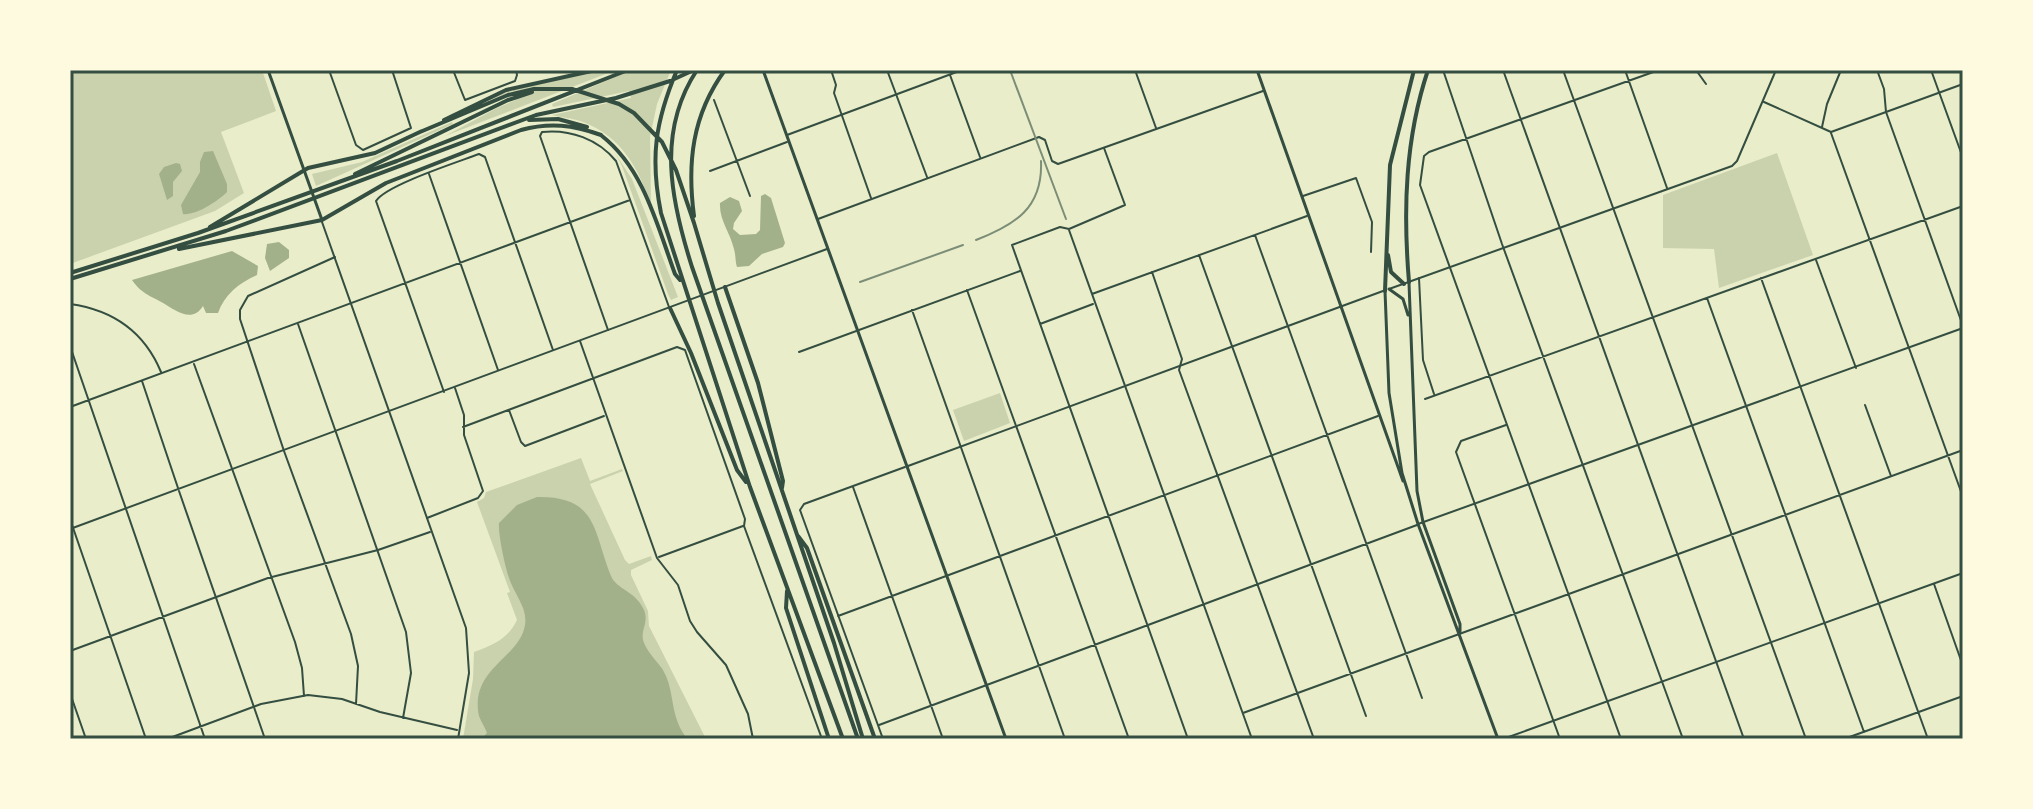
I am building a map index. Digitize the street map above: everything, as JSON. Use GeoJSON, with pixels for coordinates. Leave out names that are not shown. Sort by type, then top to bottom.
{"type":"FeatureCollection","features":[{"type":"Feature","properties":{"kind":"highway"},"geometry":{"type":"LineString","coordinates":[[198,233],[303,171],[375,153],[506,90],[596,70]]}},
{"type":"Feature","properties":{"kind":"highway"},"geometry":{"type":"LineString","coordinates":[[70,276],[198,233],[628,70]]}},
{"type":"Feature","properties":{"kind":"highway"},"geometry":{"type":"LineString","coordinates":[[677,70],[660,117],[653,159],[661,213],[750,487],[843,739]]}},
{"type":"Feature","properties":{"kind":"highway"},"geometry":{"type":"LineString","coordinates":[[70,276],[226,231],[553,110],[631,94],[696,70]]}},
{"type":"Feature","properties":{"kind":"highway"},"geometry":{"type":"LineString","coordinates":[[696,70],[683,99],[670,151],[674,205],[707,308],[860,739]]}},
{"type":"Feature","properties":{"kind":"highway"},"geometry":{"type":"LineString","coordinates":[[694,223],[690,169],[696,129],[704,105],[725,70]]}},
{"type":"Feature","properties":{"kind":"highway"},"geometry":{"type":"LineString","coordinates":[[1387,290],[1390,165],[1414,70]]}},
{"type":"Feature","properties":{"kind":"highway"},"geometry":{"type":"LineString","coordinates":[[1406,283],[1408,165],[1428,70]]}},
{"type":"Feature","properties":{"kind":"highway"},"geometry":{"type":"LineString","coordinates":[[420,132],[508,95],[542,89],[572,89],[619,104],[634,113],[662,142],[676,170],[694,223],[797,534],[860,739]]}},
{"type":"Feature","properties":{"kind":"highway"},"geometry":{"type":"LineString","coordinates":[[352,176],[508,100],[542,89]]}},
{"type":"Feature","properties":{"kind":"highway"},"geometry":{"type":"LineString","coordinates":[[525,120],[572,122],[601,135],[617,147],[629,163],[681,282]]}},
{"type":"Feature","properties":{"kind":"highway"},"geometry":{"type":"LineString","coordinates":[[161,252],[322,220],[386,183],[536,126],[565,125],[601,135]]}},
{"type":"Feature","properties":{"kind":"highway"},"geometry":{"type":"LineString","coordinates":[[1386,241],[1390,269],[1406,283]]}},
{"type":"Feature","properties":{"kind":"highway"},"geometry":{"type":"LineString","coordinates":[[725,287],[758,383],[783,481],[781,490]]}},
{"type":"Feature","properties":{"kind":"highway"},"geometry":{"type":"LineString","coordinates":[[670,308],[737,470],[750,487]]}},
{"type":"Feature","properties":{"kind":"highway"},"geometry":{"type":"LineString","coordinates":[[797,534],[807,548],[875,739]]}},
{"type":"Feature","properties":{"kind":"highway"},"geometry":{"type":"LineString","coordinates":[[787,589],[786,608],[829,739]]}},
{"type":"Feature","properties":{"kind":"main road"},"geometry":{"type":"LineString","coordinates":[[268,70],[322,220]]}},
{"type":"Feature","properties":{"kind":"main road"},"geometry":{"type":"LineString","coordinates":[[763,70],[1006,739]]}},
{"type":"Feature","properties":{"kind":"main road"},"geometry":{"type":"LineString","coordinates":[[1257,70],[1379,415],[1501,739]]}},
{"type":"Feature","properties":{"kind":"main road"},"geometry":{"type":"LineString","coordinates":[[1406,283],[1420,523]]}},
{"type":"Feature","properties":{"kind":"main road"},"geometry":{"type":"LineString","coordinates":[[1387,290],[1403,299],[1409,323]]}},
{"type":"Feature","properties":{"kind":"main road"},"geometry":{"type":"LineString","coordinates":[[1387,290],[1389,393],[1409,496]]}},
{"type":"Feature","properties":{"kind":"street"},"geometry":{"type":"LineString","coordinates":[[329,70],[359,150],[411,128],[392,70]]}},
{"type":"Feature","properties":{"kind":"street"},"geometry":{"type":"LineString","coordinates":[[453,70],[465,100],[516,79],[516,70]]}},
{"type":"Feature","properties":{"kind":"street"},"geometry":{"type":"LineString","coordinates":[[831,70],[836,85],[834,93],[871,199]]}},
{"type":"Feature","properties":{"kind":"street"},"geometry":{"type":"LineString","coordinates":[[887,70],[928,178]]}},
{"type":"Feature","properties":{"kind":"street"},"geometry":{"type":"LineString","coordinates":[[786,135],[962,70]]}},
{"type":"Feature","properties":{"kind":"street"},"geometry":{"type":"LineString","coordinates":[[1135,70],[1156,129]]}},
{"type":"Feature","properties":{"kind":"street"},"geometry":{"type":"LineString","coordinates":[[1443,70],[1465,139],[1683,739]]}},
{"type":"Feature","properties":{"kind":"street"},"geometry":{"type":"LineString","coordinates":[[1503,70],[1744,739]]}},
{"type":"Feature","properties":{"kind":"street"},"geometry":{"type":"LineString","coordinates":[[1563,70],[1806,739]]}},
{"type":"Feature","properties":{"kind":"street"},"geometry":{"type":"LineString","coordinates":[[1625,70],[1667,189]]}},
{"type":"Feature","properties":{"kind":"street"},"geometry":{"type":"LineString","coordinates":[[1621,739],[1419,181],[1424,156],[1659,70]]}},
{"type":"Feature","properties":{"kind":"street"},"geometry":{"type":"LineString","coordinates":[[1696,70],[1706,84]]}},
{"type":"Feature","properties":{"kind":"street"},"geometry":{"type":"LineString","coordinates":[[883,739],[801,507],[804,504],[1287,325],[1732,166],[1737,161],[1776,70]]}},
{"type":"Feature","properties":{"kind":"street"},"geometry":{"type":"LineString","coordinates":[[1822,127],[1827,104],[1841,70]]}},
{"type":"Feature","properties":{"kind":"street"},"geometry":{"type":"LineString","coordinates":[[879,725],[1420,523],[1963,327],[1886,112],[1884,89],[1877,70]]}},
{"type":"Feature","properties":{"kind":"street"},"geometry":{"type":"LineString","coordinates":[[1931,70],[1963,158]]}},
{"type":"Feature","properties":{"kind":"street"},"geometry":{"type":"LineString","coordinates":[[951,73],[980,158]]}},
{"type":"Feature","properties":{"kind":"street"},"geometry":{"type":"LineString","coordinates":[[1831,132],[1963,84]]}},
{"type":"Feature","properties":{"kind":"street"},"geometry":{"type":"LineString","coordinates":[[817,219],[980,158],[1043,138],[1052,161],[1058,164],[1264,91]]}},
{"type":"Feature","properties":{"kind":"street"},"geometry":{"type":"LineString","coordinates":[[714,100],[750,196]]}},
{"type":"Feature","properties":{"kind":"street"},"geometry":{"type":"LineString","coordinates":[[1763,101],[1831,132],[1963,497]]}},
{"type":"Feature","properties":{"kind":"street"},"geometry":{"type":"LineString","coordinates":[[713,113],[719,113]]}},
{"type":"Feature","properties":{"kind":"street"},"geometry":{"type":"LineString","coordinates":[[608,330],[540,136],[542,132],[564,132],[592,141],[610,153],[620,171],[670,308]]}},
{"type":"Feature","properties":{"kind":"street"},"geometry":{"type":"LineString","coordinates":[[710,171],[788,141]]}},
{"type":"Feature","properties":{"kind":"street"},"geometry":{"type":"LineString","coordinates":[[1104,148],[1125,205],[1069,229],[1060,227],[1012,245],[1188,739]]}},
{"type":"Feature","properties":{"kind":"street"},"geometry":{"type":"LineString","coordinates":[[444,392],[376,201],[380,195],[429,174],[483,154],[554,351]]}},
{"type":"Feature","properties":{"kind":"street"},"geometry":{"type":"LineString","coordinates":[[429,174],[499,371]]}},
{"type":"Feature","properties":{"kind":"street"},"geometry":{"type":"LineString","coordinates":[[1302,197],[1356,178],[1373,227],[1371,252]]}},
{"type":"Feature","properties":{"kind":"street"},"geometry":{"type":"LineString","coordinates":[[70,407],[630,200]]}},
{"type":"Feature","properties":{"kind":"street"},"geometry":{"type":"LineString","coordinates":[[1425,399],[1963,206]]}},
{"type":"Feature","properties":{"kind":"street"},"geometry":{"type":"LineString","coordinates":[[1091,295],[1309,215]]}},
{"type":"Feature","properties":{"kind":"street"},"geometry":{"type":"LineString","coordinates":[[322,220],[468,638],[469,673],[458,739]]}},
{"type":"Feature","properties":{"kind":"street"},"geometry":{"type":"LineString","coordinates":[[1069,229],[1252,739]]}},
{"type":"Feature","properties":{"kind":"street"},"geometry":{"type":"LineString","coordinates":[[1255,235],[1422,698]]}},
{"type":"Feature","properties":{"kind":"street"},"geometry":{"type":"LineString","coordinates":[[72,528],[829,249]]}},
{"type":"Feature","properties":{"kind":"street"},"geometry":{"type":"LineString","coordinates":[[1199,255],[1366,716]]}},
{"type":"Feature","properties":{"kind":"street"},"geometry":{"type":"LineString","coordinates":[[335,257],[258,289],[248,296],[240,310],[246,343],[355,645],[358,680],[356,704]]}},
{"type":"Feature","properties":{"kind":"street"},"geometry":{"type":"LineString","coordinates":[[1815,259],[1856,368]]}},
{"type":"Feature","properties":{"kind":"street"},"geometry":{"type":"LineString","coordinates":[[799,352],[1021,271]]}},
{"type":"Feature","properties":{"kind":"street"},"geometry":{"type":"LineString","coordinates":[[1152,272],[1182,359],[1179,370],[1314,739]]}},
{"type":"Feature","properties":{"kind":"street"},"geometry":{"type":"LineString","coordinates":[[1419,277],[1423,360],[1435,395]]}},
{"type":"Feature","properties":{"kind":"street"},"geometry":{"type":"LineString","coordinates":[[1761,278],[1928,739]]}},
{"type":"Feature","properties":{"kind":"street"},"geometry":{"type":"LineString","coordinates":[[967,290],[1129,739]]}},
{"type":"Feature","properties":{"kind":"street"},"geometry":{"type":"LineString","coordinates":[[1707,298],[1864,732]]}},
{"type":"Feature","properties":{"kind":"street"},"geometry":{"type":"LineString","coordinates":[[1040,324],[1094,303]]}},
{"type":"Feature","properties":{"kind":"street"},"geometry":{"type":"LineString","coordinates":[[70,304],[102,310],[124,323],[143,340],[162,373]]}},
{"type":"Feature","properties":{"kind":"street"},"geometry":{"type":"LineString","coordinates":[[912,310],[1065,739]]}},
{"type":"Feature","properties":{"kind":"street"},"geometry":{"type":"LineString","coordinates":[[298,324],[410,649],[410,684],[403,718]]}},
{"type":"Feature","properties":{"kind":"street"},"geometry":{"type":"LineString","coordinates":[[580,341],[657,558],[678,585],[697,632],[726,665],[748,714],[753,739]]}},
{"type":"Feature","properties":{"kind":"street"},"geometry":{"type":"LineString","coordinates":[[70,346],[205,739]]}},
{"type":"Feature","properties":{"kind":"street"},"geometry":{"type":"LineString","coordinates":[[463,427],[677,347],[685,350],[745,519],[744,526],[822,739]]}},
{"type":"Feature","properties":{"kind":"street"},"geometry":{"type":"LineString","coordinates":[[194,362],[299,655],[304,696]]}},
{"type":"Feature","properties":{"kind":"street"},"geometry":{"type":"LineString","coordinates":[[142,381],[265,739]]}},
{"type":"Feature","properties":{"kind":"street"},"geometry":{"type":"LineString","coordinates":[[426,518],[482,495],[455,388]]}},
{"type":"Feature","properties":{"kind":"street"},"geometry":{"type":"LineString","coordinates":[[1865,405],[1892,477]]}},
{"type":"Feature","properties":{"kind":"street"},"geometry":{"type":"LineString","coordinates":[[509,410],[525,446],[606,416]]}},
{"type":"Feature","properties":{"kind":"street"},"geometry":{"type":"LineString","coordinates":[[838,616],[1379,415]]}},
{"type":"Feature","properties":{"kind":"street"},"geometry":{"type":"LineString","coordinates":[[1507,425],[1461,441],[1457,455],[1560,739]]}},
{"type":"Feature","properties":{"kind":"street"},"geometry":{"type":"LineString","coordinates":[[1243,713],[1963,450]]}},
{"type":"Feature","properties":{"kind":"street"},"geometry":{"type":"LineString","coordinates":[[853,486],[943,739]]}},
{"type":"Feature","properties":{"kind":"street"},"geometry":{"type":"LineString","coordinates":[[70,519],[146,739]]}},
{"type":"Feature","properties":{"kind":"street"},"geometry":{"type":"LineString","coordinates":[[657,558],[744,526]]}},
{"type":"Feature","properties":{"kind":"street"},"geometry":{"type":"LineString","coordinates":[[70,651],[271,577],[378,550],[431,531]]}},
{"type":"Feature","properties":{"kind":"street"},"geometry":{"type":"LineString","coordinates":[[1501,739],[1963,573]]}},
{"type":"Feature","properties":{"kind":"street"},"geometry":{"type":"LineString","coordinates":[[1934,584],[1963,666]]}},
{"type":"Feature","properties":{"kind":"street"},"geometry":{"type":"LineString","coordinates":[[70,693],[86,739]]}},
{"type":"Feature","properties":{"kind":"street"},"geometry":{"type":"LineString","coordinates":[[167,739],[282,698],[304,696],[330,696],[459,731]]}},
{"type":"Feature","properties":{"kind":"street"},"geometry":{"type":"LineString","coordinates":[[1844,739],[1963,696]]}},
{"type":"Feature","properties":{"kind":"shaded area"},"geometry":{"type":"Polygon","coordinates":[[[70,70],[262,70],[276,111],[221,132],[244,193],[215,211],[70,264],[70,70]]]}},
{"type":"Feature","properties":{"kind":"shaded area"},"geometry":{"type":"Polygon","coordinates":[[[602,70],[616,70],[445,136],[516,100],[513,91],[470,108],[508,91],[602,70]]]}},
{"type":"Feature","properties":{"kind":"shaded area"},"geometry":{"type":"Polygon","coordinates":[[[632,70],[671,70],[657,104],[650,137],[651,203],[634,166],[608,136],[583,122],[552,115],[631,98],[629,91],[553,107],[552,104],[632,70]]]}},
{"type":"Feature","properties":{"kind":"shaded area"},"geometry":{"type":"Polygon","coordinates":[[[452,122],[316,186],[312,174],[362,162],[452,122]]]}},
{"type":"Feature","properties":{"kind":"shaded area"},"geometry":{"type":"Polygon","coordinates":[[[213,151],[227,184],[227,192],[200,210],[183,214],[181,205],[200,172],[204,152],[213,151]]]}},
{"type":"Feature","properties":{"kind":"shaded area"},"geometry":{"type":"Polygon","coordinates":[[[615,153],[632,179],[678,297],[671,300],[622,166],[615,153]]]}},
{"type":"Feature","properties":{"kind":"shaded area"},"geometry":{"type":"Polygon","coordinates":[[[1777,153],[1813,255],[1719,288],[1714,249],[1663,248],[1663,195],[1777,153]]]}},
{"type":"Feature","properties":{"kind":"shaded area"},"geometry":{"type":"Polygon","coordinates":[[[180,164],[182,171],[173,182],[173,196],[167,200],[159,174],[164,167],[180,164]]]}},
{"type":"Feature","properties":{"kind":"shaded area"},"geometry":{"type":"Polygon","coordinates":[[[765,194],[771,198],[785,243],[783,247],[762,254],[749,266],[737,267],[720,203],[730,197],[739,201],[742,211],[733,229],[740,235],[756,234],[760,230],[761,196],[765,194]]]}},
{"type":"Feature","properties":{"kind":"shaded area"},"geometry":{"type":"Polygon","coordinates":[[[279,242],[289,250],[289,258],[270,271],[265,258],[267,244],[279,242]]]}},
{"type":"Feature","properties":{"kind":"shaded area"},"geometry":{"type":"Polygon","coordinates":[[[232,251],[258,266],[257,275],[233,290],[218,313],[206,313],[203,306],[194,314],[183,314],[146,294],[132,280],[232,251]]]}},
{"type":"Feature","properties":{"kind":"shaded area"},"geometry":{"type":"Polygon","coordinates":[[[1000,393],[1010,423],[964,441],[953,410],[1000,393]]]}},
{"type":"Feature","properties":{"kind":"shaded area"},"geometry":{"type":"Polygon","coordinates":[[[581,458],[590,481],[623,471],[590,484],[625,560],[629,564],[651,556],[652,560],[631,570],[631,575],[648,611],[649,626],[706,739],[463,739],[474,652],[499,640],[517,620],[477,502],[484,498],[486,492],[581,458]]]}},
{"type":"Feature","properties":{"kind":"shaded area"},"geometry":{"type":"Polygon","coordinates":[[[537,497],[572,503],[590,519],[611,576],[636,598],[644,610],[643,640],[666,676],[676,717],[687,739],[481,739],[487,733],[479,716],[481,687],[514,647],[525,625],[523,607],[506,566],[499,523],[517,505],[537,497]]]}},
{"type":"Feature","properties":{"kind":"railway"},"geometry":{"type":"LineString","coordinates":[[1010,70],[1066,219]]}},
{"type":"Feature","properties":{"kind":"railway"},"geometry":{"type":"LineString","coordinates":[[976,240],[1014,221],[1032,203],[1041,161]]}},
{"type":"Feature","properties":{"kind":"railway"},"geometry":{"type":"LineString","coordinates":[[860,282],[963,245]]}}]}
